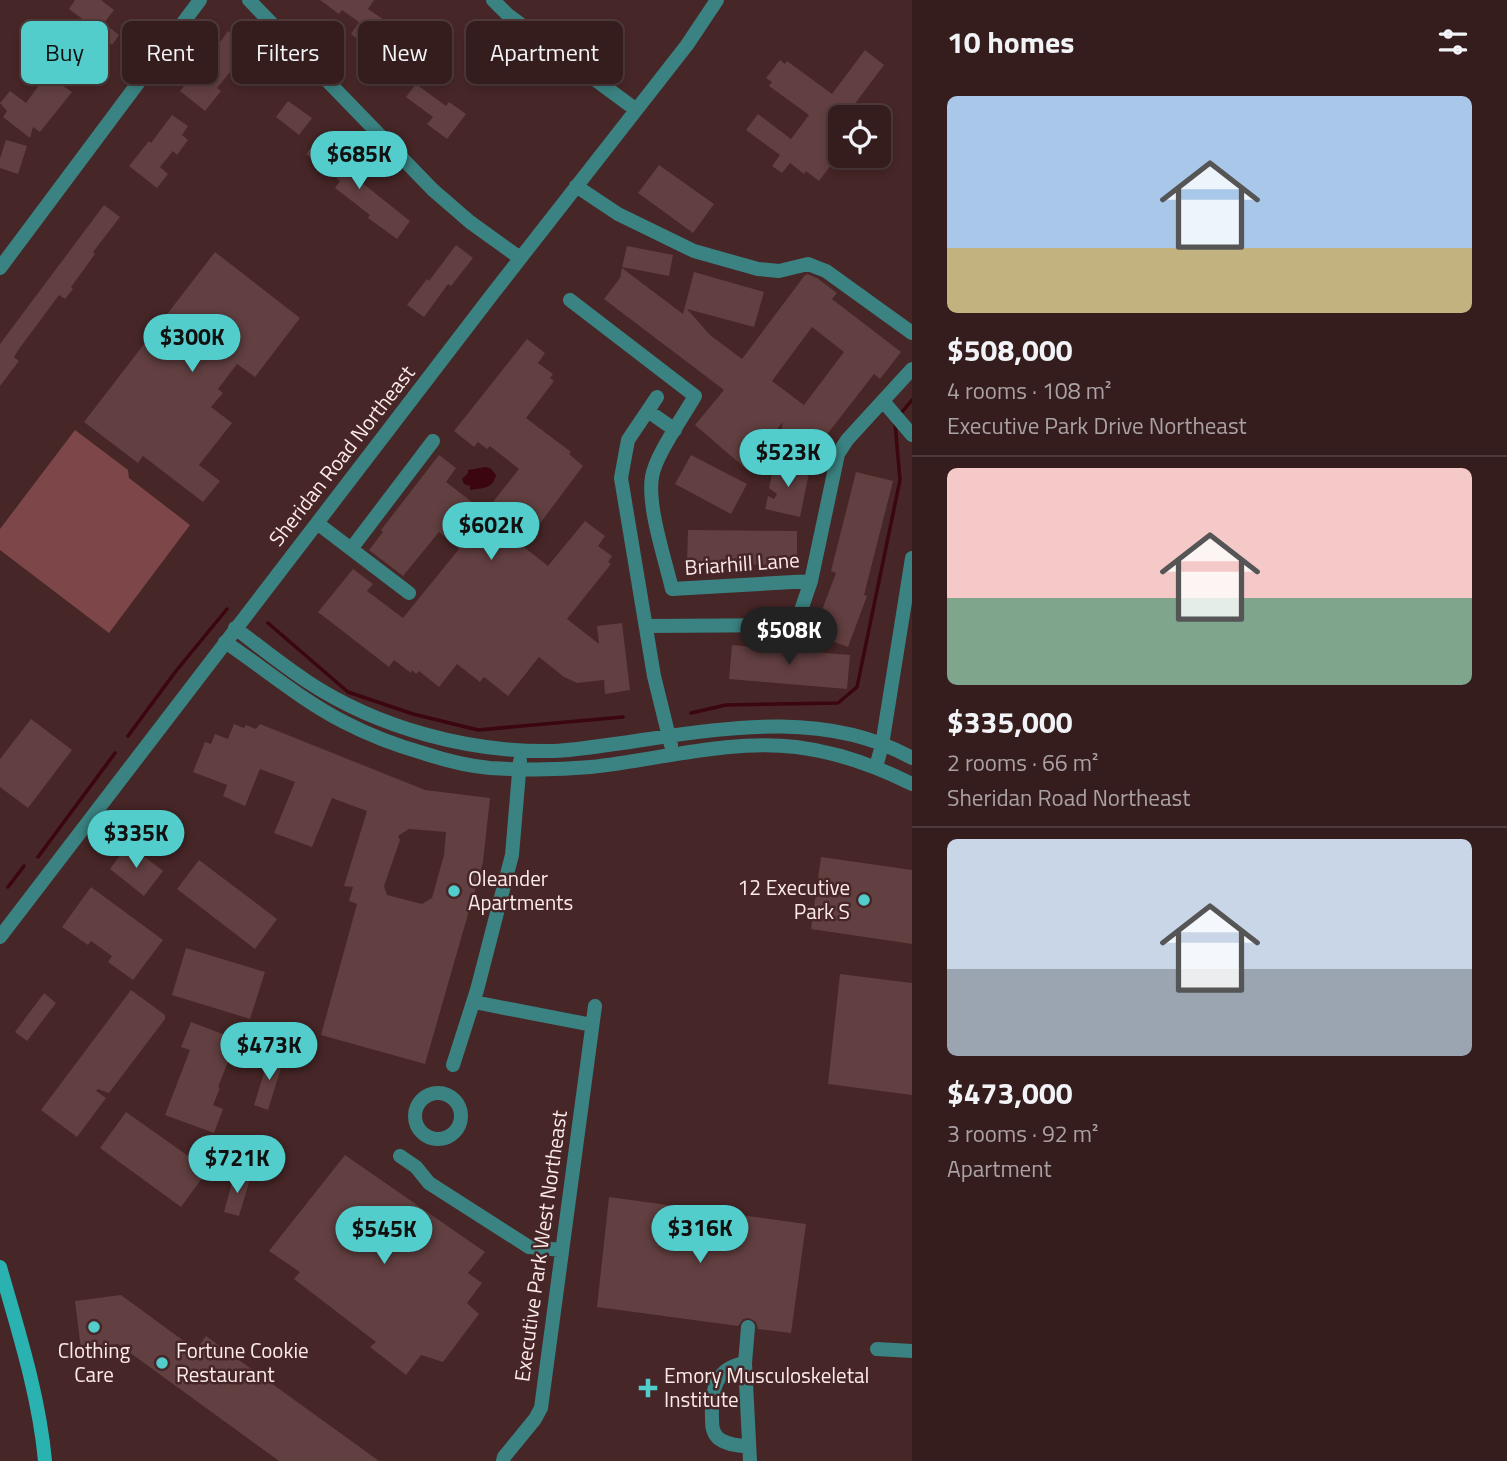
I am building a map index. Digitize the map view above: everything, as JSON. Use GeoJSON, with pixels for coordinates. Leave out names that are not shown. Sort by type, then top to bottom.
{"type":"FeatureCollection","features":[{"type":"Feature","properties":{"kind":"main road"},"geometry":{"type":"LineString","coordinates":[[0,1269],[4,1300],[19,1327],[43,1437],[45,1461]]}},
{"type":"Feature","properties":{"kind":"street"},"geometry":{"type":"LineString","coordinates":[[0,268],[200,0]]}},
{"type":"Feature","properties":{"kind":"street"},"geometry":{"type":"LineString","coordinates":[[249,0],[433,190],[470,222],[520,258]]}},
{"type":"Feature","properties":{"kind":"street"},"geometry":{"type":"LineString","coordinates":[[493,0],[519,23],[635,109]]}},
{"type":"Feature","properties":{"kind":"street","name":"Sheridan Road Northeast"},"geometry":{"type":"LineString","coordinates":[[0,937],[235,628],[687,45],[717,0]]}},
{"type":"Feature","properties":{"kind":"street"},"geometry":{"type":"LineString","coordinates":[[576,186],[618,214],[694,251],[758,269],[779,271],[808,264],[826,271],[912,333]]}},
{"type":"Feature","properties":{"kind":"street","name":"Briarhill Lane"},"geometry":{"type":"LineString","coordinates":[[570,300],[695,396],[652,477],[652,502],[672,589],[811,581],[838,454],[847,439],[912,369]]}},
{"type":"Feature","properties":{"kind":"street"},"geometry":{"type":"LineString","coordinates":[[657,397],[628,440],[621,478],[654,676],[673,754]]}},
{"type":"Feature","properties":{"kind":"street"},"geometry":{"type":"LineString","coordinates":[[883,401],[912,435]]}},
{"type":"Feature","properties":{"kind":"street"},"geometry":{"type":"LineString","coordinates":[[648,411],[675,430]]}},
{"type":"Feature","properties":{"kind":"street"},"geometry":{"type":"LineString","coordinates":[[351,549],[433,441]]}},
{"type":"Feature","properties":{"kind":"street"},"geometry":{"type":"LineString","coordinates":[[317,523],[409,593]]}},
{"type":"Feature","properties":{"kind":"street"},"geometry":{"type":"LineString","coordinates":[[876,767],[882,745],[912,558]]}},
{"type":"Feature","properties":{"kind":"street"},"geometry":{"type":"LineString","coordinates":[[646,625],[796,625],[811,581]]}},
{"type":"Feature","properties":{"kind":"street"},"geometry":{"type":"LineString","coordinates":[[235,628],[309,683],[360,711],[396,725],[449,739],[492,747],[555,751],[741,727],[796,726],[846,734],[912,758]]}},
{"type":"Feature","properties":{"kind":"street"},"geometry":{"type":"LineString","coordinates":[[225,642],[343,722],[391,743],[443,759],[488,768],[541,769],[591,767],[673,754],[751,746],[795,747],[840,755],[876,767],[912,784]]}},
{"type":"Feature","properties":{"kind":"street"},"geometry":{"type":"LineString","coordinates":[[453,1065],[474,1002],[512,855],[521,749]]}},
{"type":"Feature","properties":{"kind":"street"},"geometry":{"type":"LineString","coordinates":[[474,1002],[592,1025]]}},
{"type":"Feature","properties":{"kind":"street","name":"Executive Park West Northeast"},"geometry":{"type":"LineString","coordinates":[[503,1461],[541,1408],[595,1006]]}},
{"type":"Feature","properties":{"kind":"street"},"geometry":{"type":"LineString","coordinates":[[400,1156],[416,1167],[429,1182],[529,1247],[562,1250]]}},
{"type":"Feature","properties":{"kind":"street"},"geometry":{"type":"LineString","coordinates":[[745,1363],[733,1365],[723,1372],[717,1382],[711,1396],[712,1429],[719,1439],[750,1454],[745,1363],[748,1327]]}},
{"type":"Feature","properties":{"kind":"street"},"geometry":{"type":"LineString","coordinates":[[877,1349],[912,1351]]}},
{"type":"Feature","properties":{"kind":"shaded area"},"geometry":{"type":"Polygon","coordinates":[[[75,430],[128,470],[129,478],[190,525],[109,633],[0,550],[0,529],[75,430]]]}},
{"type":"Feature","properties":{"kind":"shaded area"},"geometry":{"type":"Polygon","coordinates":[[[486,467],[496,475],[492,483],[487,487],[470,490],[470,486],[464,484],[462,479],[468,470],[486,467]]]}},
{"type":"Feature","properties":{"kind":"building"},"geometry":{"type":"Polygon","coordinates":[[[75,0],[101,0],[114,10],[106,21],[85,21],[69,9],[75,0]]]}},
{"type":"Feature","properties":{"kind":"building"},"geometry":{"type":"Polygon","coordinates":[[[320,0],[374,0],[368,9],[383,19],[358,21],[342,10],[339,14],[320,0]]]}},
{"type":"Feature","properties":{"kind":"building"},"geometry":{"type":"Polygon","coordinates":[[[358,24],[358,40],[351,34],[358,24]]]}},
{"type":"Feature","properties":{"kind":"building"},"geometry":{"type":"Polygon","coordinates":[[[108,26],[119,35],[112,45],[108,42],[108,26]]]}},
{"type":"Feature","properties":{"kind":"building"},"geometry":{"type":"Polygon","coordinates":[[[228,31],[232,34],[232,74],[230,72],[217,88],[221,91],[205,111],[180,91],[186,84],[218,84],[218,45],[228,31]]]}},
{"type":"Feature","properties":{"kind":"building"},"geometry":{"type":"Polygon","coordinates":[[[865,50],[884,65],[854,105],[828,105],[829,168],[819,181],[790,163],[782,173],[772,166],[780,155],[746,130],[758,114],[791,139],[809,115],[769,86],[772,82],[766,78],[780,60],[785,64],[787,61],[832,94],[865,50]]]}},
{"type":"Feature","properties":{"kind":"building"},"geometry":{"type":"Polygon","coordinates":[[[40,84],[60,84],[72,92],[40,132],[33,127],[30,138],[3,117],[7,111],[0,103],[10,91],[26,103],[40,84]]]}},
{"type":"Feature","properties":{"kind":"building"},"geometry":{"type":"Polygon","coordinates":[[[416,84],[446,106],[449,102],[466,114],[447,139],[427,124],[433,117],[406,97],[416,84]]]}},
{"type":"Feature","properties":{"kind":"building"},"geometry":{"type":"Polygon","coordinates":[[[288,101],[312,118],[299,135],[276,117],[288,101]]]}},
{"type":"Feature","properties":{"kind":"building"},"geometry":{"type":"Polygon","coordinates":[[[172,115],[188,126],[182,135],[188,140],[177,155],[173,151],[160,167],[168,174],[157,188],[129,166],[172,115]]]}},
{"type":"Feature","properties":{"kind":"building"},"geometry":{"type":"Polygon","coordinates":[[[318,138],[341,155],[336,162],[410,221],[397,239],[368,218],[370,215],[335,188],[340,181],[306,154],[318,138]]]}},
{"type":"Feature","properties":{"kind":"building"},"geometry":{"type":"Polygon","coordinates":[[[6,140],[27,146],[18,174],[0,168],[6,140]]]}},
{"type":"Feature","properties":{"kind":"building"},"geometry":{"type":"Polygon","coordinates":[[[659,165],[714,204],[693,233],[638,193],[659,165]]]}},
{"type":"Feature","properties":{"kind":"building"},"geometry":{"type":"Polygon","coordinates":[[[104,205],[120,217],[93,252],[95,254],[71,287],[73,289],[65,299],[59,295],[19,349],[14,357],[19,361],[0,386],[0,344],[104,205]]]}},
{"type":"Feature","properties":{"kind":"building"},"geometry":{"type":"Polygon","coordinates":[[[456,245],[473,258],[451,286],[448,284],[424,317],[407,305],[456,245]]]}},
{"type":"Feature","properties":{"kind":"building"},"geometry":{"type":"Polygon","coordinates":[[[627,246],[673,255],[669,276],[622,267],[627,246]]]}},
{"type":"Feature","properties":{"kind":"building"},"geometry":{"type":"Polygon","coordinates":[[[215,252],[300,318],[255,377],[237,364],[218,389],[223,393],[211,407],[232,423],[199,465],[220,481],[203,502],[143,456],[138,463],[84,422],[215,252]]]}},
{"type":"Feature","properties":{"kind":"building"},"geometry":{"type":"Polygon","coordinates":[[[622,268],[683,314],[694,272],[764,292],[754,327],[687,309],[710,335],[742,359],[807,274],[837,293],[832,299],[901,352],[880,379],[874,374],[811,455],[781,432],[783,422],[745,468],[695,425],[724,390],[604,299],[620,278],[622,268]],[[812,327],[772,381],[804,405],[844,352],[812,327]]]}},
{"type":"Feature","properties":{"kind":"building"},"geometry":{"type":"Polygon","coordinates":[[[527,339],[545,353],[538,363],[553,374],[550,378],[554,381],[526,418],[571,452],[569,454],[583,466],[538,526],[535,524],[520,544],[548,566],[585,521],[605,536],[598,546],[612,556],[608,562],[611,564],[567,619],[599,644],[597,626],[622,623],[630,690],[605,694],[604,680],[577,683],[564,677],[539,657],[508,696],[484,677],[480,682],[457,664],[439,687],[419,671],[416,674],[412,670],[411,673],[394,660],[389,667],[318,612],[353,569],[373,584],[367,591],[403,618],[459,549],[439,532],[403,576],[369,550],[383,532],[381,530],[439,455],[456,468],[446,482],[485,512],[519,469],[490,446],[487,449],[478,442],[474,447],[454,431],[527,339]]]}},
{"type":"Feature","properties":{"kind":"building"},"geometry":{"type":"Polygon","coordinates":[[[691,455],[747,484],[731,514],[675,484],[691,455]]]}},
{"type":"Feature","properties":{"kind":"building"},"geometry":{"type":"Polygon","coordinates":[[[775,461],[810,468],[800,517],[765,509],[768,496],[774,499],[777,494],[769,488],[775,461]]]}},
{"type":"Feature","properties":{"kind":"building"},"geometry":{"type":"Polygon","coordinates":[[[856,472],[893,481],[864,595],[867,596],[848,647],[813,634],[836,573],[831,571],[856,472]]]}},
{"type":"Feature","properties":{"kind":"building"},"geometry":{"type":"Polygon","coordinates":[[[688,530],[797,531],[797,565],[687,564],[688,530]]]}},
{"type":"Feature","properties":{"kind":"building"},"geometry":{"type":"Polygon","coordinates":[[[732,645],[850,655],[847,689],[729,679],[732,645]]]}},
{"type":"Feature","properties":{"kind":"building"},"geometry":{"type":"Polygon","coordinates":[[[31,719],[72,750],[28,808],[0,787],[0,759],[31,719]]]}},
{"type":"Feature","properties":{"kind":"building","name":"Oleander Apartments"},"geometry":{"type":"Polygon","coordinates":[[[234,724],[256,729],[260,724],[425,790],[490,798],[483,862],[425,1064],[321,1035],[357,904],[349,901],[353,887],[344,886],[367,811],[332,798],[312,847],[274,833],[295,782],[260,769],[245,806],[223,796],[227,785],[193,772],[205,742],[211,744],[215,734],[228,739],[234,724]],[[409,829],[398,836],[400,840],[384,886],[387,895],[422,904],[432,898],[444,855],[446,832],[409,829]]]}},
{"type":"Feature","properties":{"kind":"building"},"geometry":{"type":"Polygon","coordinates":[[[128,844],[163,871],[144,896],[110,869],[128,844]]]}},
{"type":"Feature","properties":{"kind":"building","name":"12 Executive Park S"},"geometry":{"type":"Polygon","coordinates":[[[821,857],[912,870],[912,944],[811,929],[821,857]]]}},
{"type":"Feature","properties":{"kind":"building"},"geometry":{"type":"Polygon","coordinates":[[[199,860],[277,919],[255,949],[177,889],[199,860]]]}},
{"type":"Feature","properties":{"kind":"building"},"geometry":{"type":"Polygon","coordinates":[[[91,887],[163,940],[133,980],[108,962],[112,956],[91,941],[88,945],[62,927],[91,887]]]}},
{"type":"Feature","properties":{"kind":"building"},"geometry":{"type":"Polygon","coordinates":[[[186,948],[265,972],[250,1019],[172,995],[186,948]]]}},
{"type":"Feature","properties":{"kind":"building"},"geometry":{"type":"Polygon","coordinates":[[[840,974],[912,983],[912,1095],[828,1084],[840,974]]]}},
{"type":"Feature","properties":{"kind":"building"},"geometry":{"type":"Polygon","coordinates":[[[131,990],[165,1015],[165,1019],[109,1093],[98,1089],[96,1091],[106,1098],[77,1137],[41,1110],[131,990]]]}},
{"type":"Feature","properties":{"kind":"building"},"geometry":{"type":"Polygon","coordinates":[[[44,993],[56,1003],[27,1041],[15,1032],[44,993]]]}},
{"type":"Feature","properties":{"kind":"building"},"geometry":{"type":"Polygon","coordinates":[[[191,1022],[244,1042],[236,1062],[229,1059],[218,1087],[220,1088],[213,1105],[223,1109],[214,1133],[165,1115],[190,1050],[181,1047],[191,1022]]]}},
{"type":"Feature","properties":{"kind":"building"},"geometry":{"type":"Polygon","coordinates":[[[270,1054],[284,1058],[268,1110],[254,1105],[270,1054]]]}},
{"type":"Feature","properties":{"kind":"building"},"geometry":{"type":"Polygon","coordinates":[[[126,1112],[208,1170],[181,1207],[100,1148],[126,1112]]]}},
{"type":"Feature","properties":{"kind":"building"},"geometry":{"type":"Polygon","coordinates":[[[345,1155],[485,1252],[468,1273],[482,1283],[467,1303],[479,1314],[443,1362],[421,1355],[406,1375],[370,1347],[376,1342],[294,1279],[300,1272],[269,1251],[345,1155]]]}},
{"type":"Feature","properties":{"kind":"building"},"geometry":{"type":"Polygon","coordinates":[[[234,1175],[250,1179],[239,1216],[224,1212],[234,1175]]]}},
{"type":"Feature","properties":{"kind":"building"},"geometry":{"type":"Polygon","coordinates":[[[609,1197],[806,1224],[791,1333],[758,1329],[756,1322],[749,1318],[743,1319],[738,1326],[597,1307],[609,1197]]]}},
{"type":"Feature","properties":{"kind":"building"},"geometry":{"type":"Polygon","coordinates":[[[121,1295],[196,1350],[206,1336],[379,1461],[279,1461],[118,1344],[81,1349],[75,1301],[121,1295]]]}},
{"type":"Feature","properties":{"kind":"waterway"},"geometry":{"type":"LineString","coordinates":[[902,412],[912,400]]}},
{"type":"Feature","properties":{"kind":"waterway"},"geometry":{"type":"LineString","coordinates":[[691,713],[726,705],[838,703],[857,687],[900,480],[895,423]]}},
{"type":"Feature","properties":{"kind":"waterway"},"geometry":{"type":"LineString","coordinates":[[128,736],[176,671],[227,609]]}},
{"type":"Feature","properties":{"kind":"waterway"},"geometry":{"type":"LineString","coordinates":[[268,623],[348,692],[413,714],[478,730],[623,717]]}},
{"type":"Feature","properties":{"kind":"waterway"},"geometry":{"type":"LineString","coordinates":[[38,857],[115,753]]}},
{"type":"Feature","properties":{"kind":"waterway"},"geometry":{"type":"LineString","coordinates":[[8,887],[24,866]]}},
{"type":"Feature","properties":{"kind":"place","name":"Oleander Apartments"},"geometry":{"type":"Point","coordinates":[454,891]}},
{"type":"Feature","properties":{"kind":"place","name":"12 Executive Park S"},"geometry":{"type":"Point","coordinates":[864,900]}},
{"type":"Feature","properties":{"kind":"place","name":"Clothing Care"},"geometry":{"type":"Point","coordinates":[94,1327]}},
{"type":"Feature","properties":{"kind":"place","name":"Fortune Cookie Restaurant"},"geometry":{"type":"Point","coordinates":[162,1363]}},
{"type":"Feature","properties":{"kind":"place","name":"Emory Musculoskeletal Institute"},"geometry":{"type":"Point","coordinates":[648,1388]}}]}
